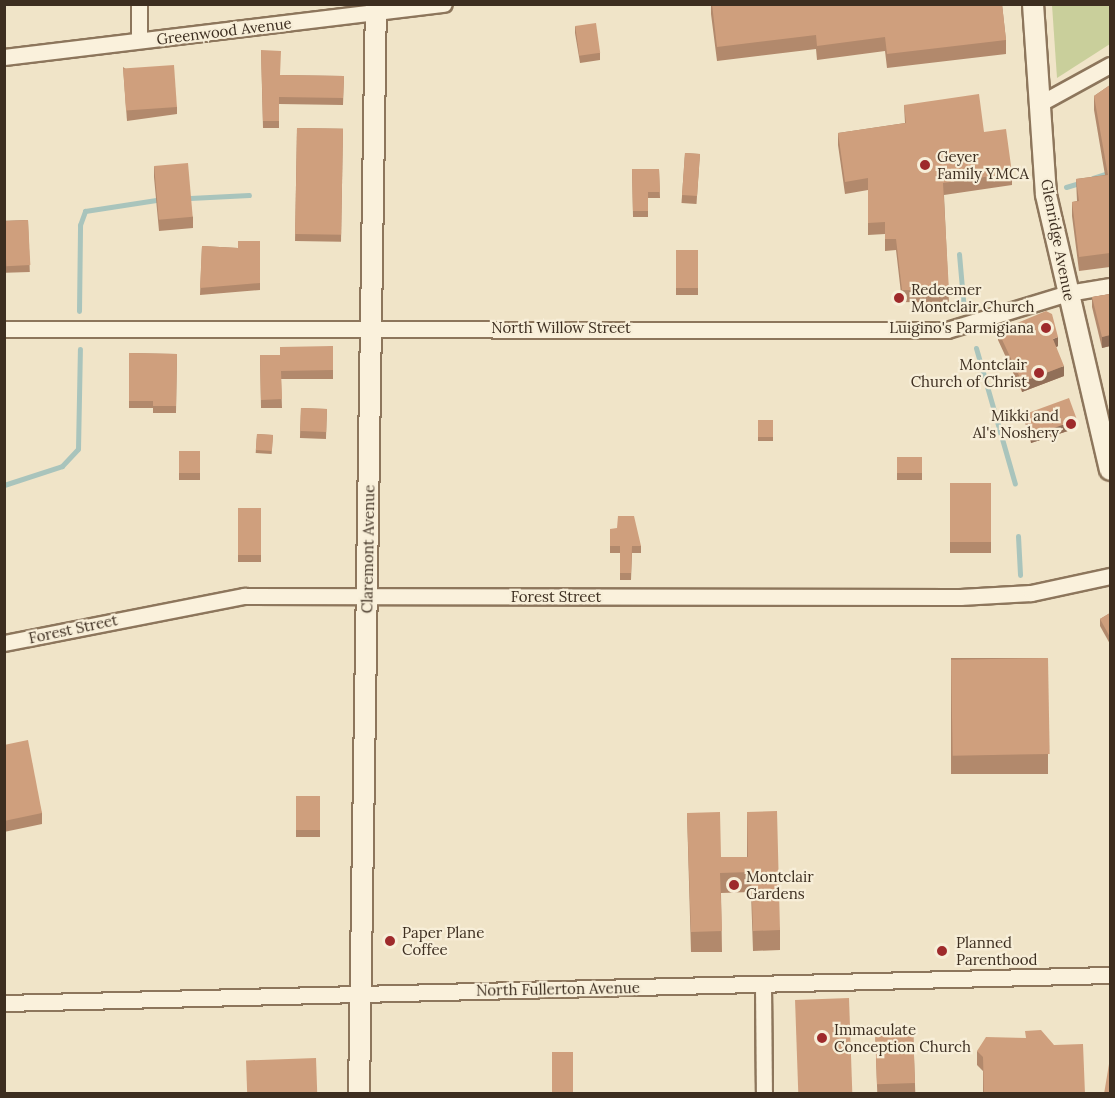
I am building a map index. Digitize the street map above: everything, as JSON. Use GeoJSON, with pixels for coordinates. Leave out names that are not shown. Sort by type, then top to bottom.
{"type":"FeatureCollection","features":[{"type":"Feature","properties":{"kind":"street"},"geometry":{"type":"LineString","coordinates":[[139,4],[139,40]]}},
{"type":"Feature","properties":{"kind":"street","name":"Greenwood Avenue"},"geometry":{"type":"LineString","coordinates":[[4,57],[376,9],[444,4]]}},
{"type":"Feature","properties":{"kind":"street","name":"Glenridge Avenue"},"geometry":{"type":"LineString","coordinates":[[1033,4],[1046,195],[1110,470]]}},
{"type":"Feature","properties":{"kind":"street","name":"Claremont Avenue"},"geometry":{"type":"LineString","coordinates":[[359,1094],[376,9]]}},
{"type":"Feature","properties":{"kind":"street"},"geometry":{"type":"LineString","coordinates":[[1039,104],[1110,65]]}},
{"type":"Feature","properties":{"kind":"street","name":"North Willow Street"},"geometry":{"type":"LineString","coordinates":[[4,329],[947,330],[1068,292],[1110,286]]}},
{"type":"Feature","properties":{"kind":"street","name":"Forest Street"},"geometry":{"type":"LineString","coordinates":[[4,643],[244,596],[960,597],[1031,593],[1110,576]]}},
{"type":"Feature","properties":{"kind":"street","name":"North Fullerton Avenue"},"geometry":{"type":"LineString","coordinates":[[4,1003],[1110,975]]}},
{"type":"Feature","properties":{"kind":"street"},"geometry":{"type":"LineString","coordinates":[[763,985],[764,1094]]}},
{"type":"Feature","properties":{"kind":"green space"},"geometry":{"type":"Polygon","coordinates":[[[1052,5],[1110,5],[1110,44],[1057,78],[1052,5]]]}},
{"type":"Feature","properties":{"kind":"building"},"geometry":{"type":"Polygon","coordinates":[[[712,4],[1002,4],[1006,40],[887,54],[885,37],[817,46],[816,35],[717,47],[712,4]]]}},
{"type":"Feature","properties":{"kind":"building"},"geometry":{"type":"Polygon","coordinates":[[[596,23],[600,53],[579,56],[575,26],[596,23]]]}},
{"type":"Feature","properties":{"kind":"building"},"geometry":{"type":"Polygon","coordinates":[[[261,50],[281,51],[280,75],[344,76],[343,98],[279,97],[279,121],[263,121],[261,50]]]}},
{"type":"Feature","properties":{"kind":"building"},"geometry":{"type":"Polygon","coordinates":[[[174,65],[177,107],[126,110],[123,69],[174,65]]]}},
{"type":"Feature","properties":{"kind":"building"},"geometry":{"type":"Polygon","coordinates":[[[1110,85],[1110,253],[1079,257],[1072,202],[1079,201],[1076,179],[1108,175],[1094,96],[1110,85]]]}},
{"type":"Feature","properties":{"kind":"building"},"geometry":{"type":"Polygon","coordinates":[[[979,94],[984,132],[1006,129],[1012,173],[943,183],[949,291],[902,290],[896,239],[885,239],[885,222],[868,223],[868,178],[845,182],[838,133],[906,123],[904,105],[979,94]]]}},
{"type":"Feature","properties":{"kind":"building"},"geometry":{"type":"Polygon","coordinates":[[[297,128],[343,129],[341,235],[295,234],[297,128]]]}},
{"type":"Feature","properties":{"kind":"building"},"geometry":{"type":"Polygon","coordinates":[[[685,153],[700,154],[697,196],[682,195],[685,153]]]}},
{"type":"Feature","properties":{"kind":"building"},"geometry":{"type":"Polygon","coordinates":[[[188,163],[193,217],[159,220],[154,166],[188,163]]]}},
{"type":"Feature","properties":{"kind":"building"},"geometry":{"type":"Polygon","coordinates":[[[632,169],[659,169],[660,192],[648,192],[648,211],[633,211],[632,169]]]}},
{"type":"Feature","properties":{"kind":"building"},"geometry":{"type":"Polygon","coordinates":[[[28,220],[30,265],[6,266],[4,221],[28,220]]]}},
{"type":"Feature","properties":{"kind":"building"},"geometry":{"type":"Polygon","coordinates":[[[238,241],[260,241],[260,283],[200,288],[202,246],[238,248],[238,241]]]}},
{"type":"Feature","properties":{"kind":"building"},"geometry":{"type":"Polygon","coordinates":[[[676,250],[698,250],[698,288],[676,288],[676,250]]]}},
{"type":"Feature","properties":{"kind":"building"},"geometry":{"type":"Polygon","coordinates":[[[1110,294],[1110,335],[1102,337],[1092,297],[1110,294]]]}},
{"type":"Feature","properties":{"kind":"building"},"geometry":{"type":"Polygon","coordinates":[[[1046,311],[1052,314],[1058,337],[1053,339],[1064,366],[1022,382],[998,331],[1046,311]]]}},
{"type":"Feature","properties":{"kind":"building"},"geometry":{"type":"Polygon","coordinates":[[[333,346],[333,370],[281,371],[282,399],[261,400],[260,355],[280,355],[280,347],[333,346]]]}},
{"type":"Feature","properties":{"kind":"building"},"geometry":{"type":"Polygon","coordinates":[[[129,353],[177,354],[176,406],[153,406],[153,401],[129,401],[129,353]]]}},
{"type":"Feature","properties":{"kind":"building"},"geometry":{"type":"Polygon","coordinates":[[[1069,398],[1077,420],[1032,436],[1024,414],[1069,398]]]}},
{"type":"Feature","properties":{"kind":"building"},"geometry":{"type":"Polygon","coordinates":[[[301,408],[327,409],[326,432],[300,431],[301,408]]]}},
{"type":"Feature","properties":{"kind":"building"},"geometry":{"type":"Polygon","coordinates":[[[758,420],[773,420],[773,437],[758,437],[758,420]]]}},
{"type":"Feature","properties":{"kind":"building"},"geometry":{"type":"Polygon","coordinates":[[[257,434],[273,435],[272,451],[256,450],[257,434]]]}},
{"type":"Feature","properties":{"kind":"building"},"geometry":{"type":"Polygon","coordinates":[[[179,451],[200,451],[200,473],[179,473],[179,451]]]}},
{"type":"Feature","properties":{"kind":"building"},"geometry":{"type":"Polygon","coordinates":[[[897,457],[922,457],[922,473],[897,473],[897,457]]]}},
{"type":"Feature","properties":{"kind":"building"},"geometry":{"type":"Polygon","coordinates":[[[950,483],[991,483],[991,542],[950,542],[950,483]]]}},
{"type":"Feature","properties":{"kind":"building"},"geometry":{"type":"Polygon","coordinates":[[[238,508],[261,508],[261,555],[238,555],[238,508]]]}},
{"type":"Feature","properties":{"kind":"building"},"geometry":{"type":"Polygon","coordinates":[[[618,516],[634,516],[641,546],[632,546],[631,573],[620,573],[620,546],[610,546],[610,529],[617,528],[618,516]]]}},
{"type":"Feature","properties":{"kind":"building"},"geometry":{"type":"Polygon","coordinates":[[[1110,613],[1110,637],[1100,619],[1110,613]]]}},
{"type":"Feature","properties":{"kind":"building"},"geometry":{"type":"Polygon","coordinates":[[[1048,658],[1050,754],[953,756],[951,660],[1048,658]]]}},
{"type":"Feature","properties":{"kind":"building"},"geometry":{"type":"Polygon","coordinates":[[[28,740],[42,813],[4,821],[4,745],[28,740]]]}},
{"type":"Feature","properties":{"kind":"building"},"geometry":{"type":"Polygon","coordinates":[[[296,796],[320,796],[320,830],[296,830],[296,796]]]}},
{"type":"Feature","properties":{"kind":"building","name":"Montclair Gardens"},"geometry":{"type":"Polygon","coordinates":[[[777,811],[780,930],[753,931],[751,872],[720,873],[722,931],[691,932],[687,813],[720,812],[721,857],[748,857],[747,812],[777,811]]]}},
{"type":"Feature","properties":{"kind":"building","name":"Immaculate Conception Church"},"geometry":{"type":"Polygon","coordinates":[[[849,998],[852,1094],[798,1094],[795,1000],[849,998]]]}},
{"type":"Feature","properties":{"kind":"building"},"geometry":{"type":"Polygon","coordinates":[[[913,1027],[915,1083],[877,1084],[875,1028],[913,1027]]]}},
{"type":"Feature","properties":{"kind":"building"},"geometry":{"type":"Polygon","coordinates":[[[1041,1030],[1054,1045],[1083,1044],[1085,1094],[984,1094],[983,1057],[977,1051],[986,1037],[1026,1038],[1025,1031],[1041,1030]]]}},
{"type":"Feature","properties":{"kind":"building"},"geometry":{"type":"Polygon","coordinates":[[[552,1052],[573,1052],[573,1094],[552,1094],[552,1052]]]}},
{"type":"Feature","properties":{"kind":"building"},"geometry":{"type":"Polygon","coordinates":[[[316,1058],[317,1094],[247,1094],[246,1060],[316,1058]]]}},
{"type":"Feature","properties":{"kind":"building"},"geometry":{"type":"Polygon","coordinates":[[[1110,1058],[1110,1094],[1104,1094],[1110,1058]]]}},
{"type":"Feature","properties":{"kind":"waterway"},"geometry":{"type":"LineString","coordinates":[[1093,178],[1105,174]]}},
{"type":"Feature","properties":{"kind":"waterway"},"geometry":{"type":"LineString","coordinates":[[1066,187],[1082,182]]}},
{"type":"Feature","properties":{"kind":"waterway"},"geometry":{"type":"LineString","coordinates":[[190,198],[249,195]]}},
{"type":"Feature","properties":{"kind":"waterway"},"geometry":{"type":"LineString","coordinates":[[79,311],[80,225],[85,211],[156,200]]}},
{"type":"Feature","properties":{"kind":"waterway"},"geometry":{"type":"LineString","coordinates":[[959,254],[964,311]]}},
{"type":"Feature","properties":{"kind":"waterway"},"geometry":{"type":"LineString","coordinates":[[976,348],[1015,484]]}},
{"type":"Feature","properties":{"kind":"waterway"},"geometry":{"type":"LineString","coordinates":[[4,485],[62,466],[78,449],[80,349]]}},
{"type":"Feature","properties":{"kind":"waterway"},"geometry":{"type":"LineString","coordinates":[[1018,536],[1020,575]]}},
{"type":"Feature","properties":{"kind":"place","name":"Geyer Family YMCA"},"geometry":{"type":"Point","coordinates":[925,165]}},
{"type":"Feature","properties":{"kind":"place","name":"Redeemer Montclair Church"},"geometry":{"type":"Point","coordinates":[899,298]}},
{"type":"Feature","properties":{"kind":"place","name":"Luigino's Parmigiana"},"geometry":{"type":"Point","coordinates":[1046,328]}},
{"type":"Feature","properties":{"kind":"place","name":"Montclair Church of Christ"},"geometry":{"type":"Point","coordinates":[1039,373]}},
{"type":"Feature","properties":{"kind":"place","name":"Mikki and Al's Noshery"},"geometry":{"type":"Point","coordinates":[1071,424]}},
{"type":"Feature","properties":{"kind":"place","name":"Montclair Gardens"},"geometry":{"type":"Point","coordinates":[734,885]}},
{"type":"Feature","properties":{"kind":"place","name":"Paper Plane Coffee"},"geometry":{"type":"Point","coordinates":[390,941]}},
{"type":"Feature","properties":{"kind":"place","name":"Planned Parenthood"},"geometry":{"type":"Point","coordinates":[942,951]}},
{"type":"Feature","properties":{"kind":"place","name":"Immaculate Conception Church"},"geometry":{"type":"Point","coordinates":[822,1038]}}]}
